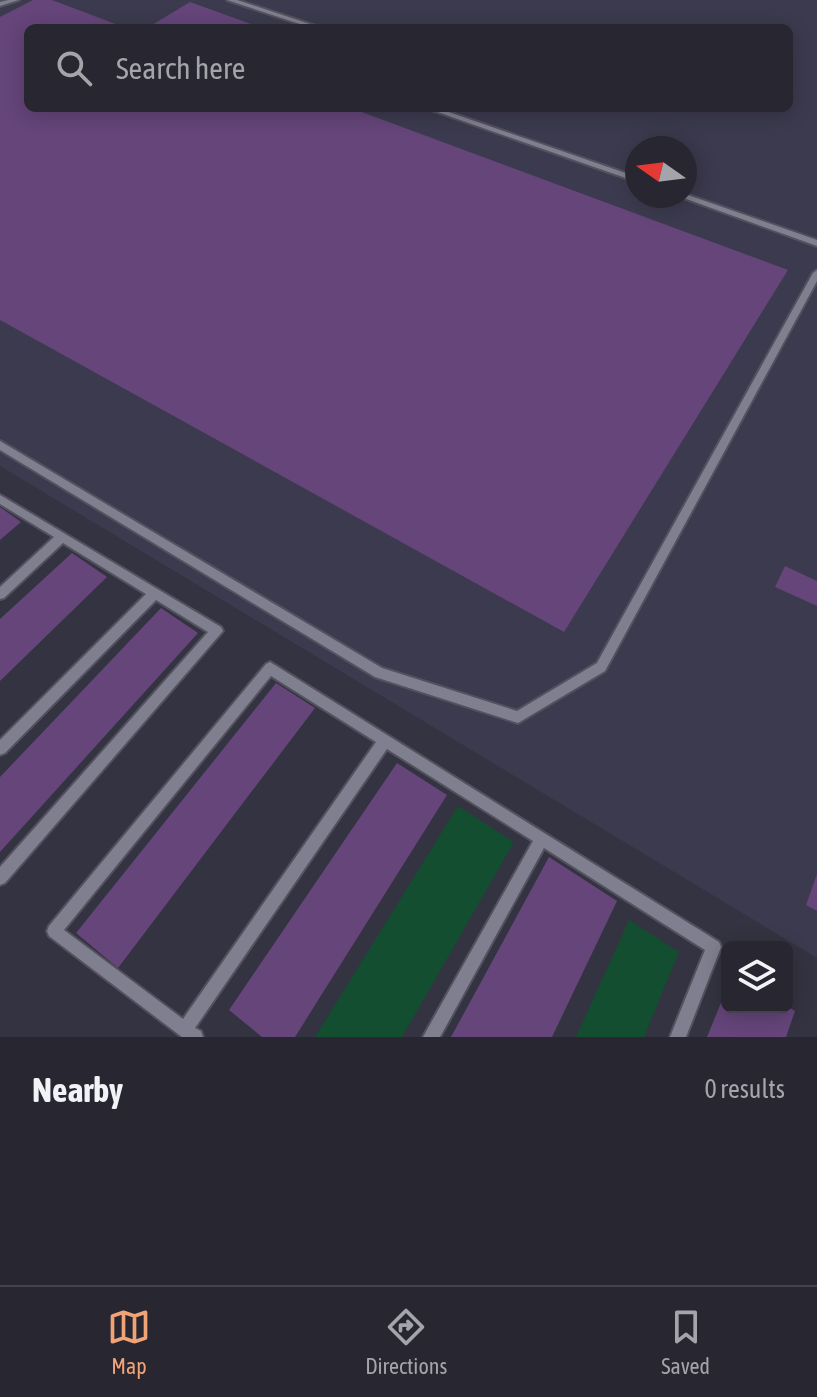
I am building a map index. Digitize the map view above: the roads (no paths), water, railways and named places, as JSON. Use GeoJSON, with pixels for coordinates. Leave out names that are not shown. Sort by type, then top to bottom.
{"type":"FeatureCollection","features":[{"type":"Feature","properties":{"kind":"lane"},"geometry":{"type":"LineString","coordinates":[[0,4],[16,0]]}},
{"type":"Feature","properties":{"kind":"lane"},"geometry":{"type":"LineString","coordinates":[[230,0],[306,24]]}},
{"type":"Feature","properties":{"kind":"lane"},"geometry":{"type":"LineString","coordinates":[[442,112],[625,176]]}},
{"type":"Feature","properties":{"kind":"lane"},"geometry":{"type":"LineString","coordinates":[[697,201],[817,243]]}},
{"type":"Feature","properties":{"kind":"lane"},"geometry":{"type":"LineString","coordinates":[[0,445],[379,673],[518,717],[601,667],[817,273]]}},
{"type":"Feature","properties":{"kind":"lane"},"geometry":{"type":"LineString","coordinates":[[0,499],[217,631],[0,878]]}},
{"type":"Feature","properties":{"kind":"lane"},"geometry":{"type":"LineString","coordinates":[[0,594],[62,537]]}},
{"type":"Feature","properties":{"kind":"lane"},"geometry":{"type":"LineString","coordinates":[[0,749],[155,593]]}},
{"type":"Feature","properties":{"kind":"lane"},"geometry":{"type":"LineString","coordinates":[[385,740],[190,1032],[54,931],[270,668],[385,740],[714,947],[678,1037]]}},
{"type":"Feature","properties":{"kind":"lane"},"geometry":{"type":"LineString","coordinates":[[431,1037],[542,839]]}}]}
